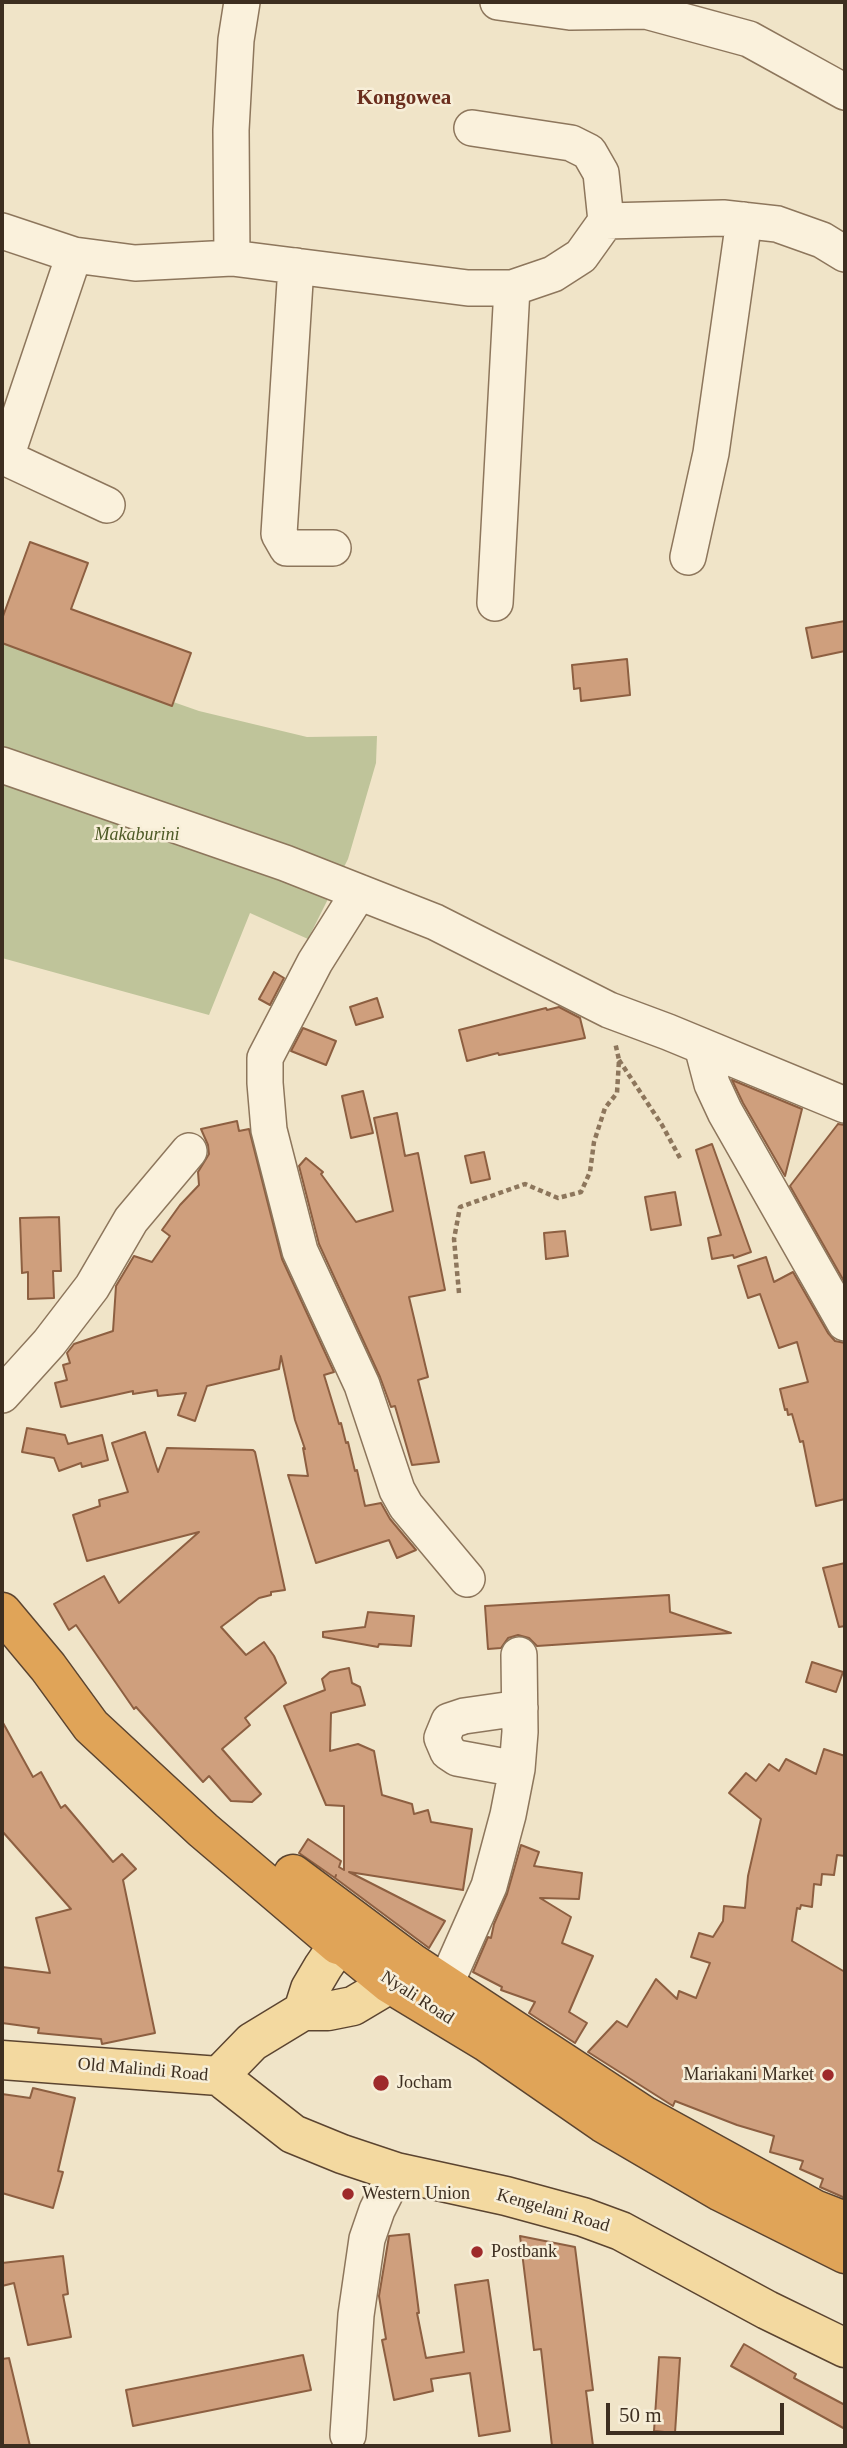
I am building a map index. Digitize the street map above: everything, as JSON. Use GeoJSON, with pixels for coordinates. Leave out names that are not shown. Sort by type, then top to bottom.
{"type":"FeatureCollection","features":[{"type":"Feature","properties":{"kind":"highway","name":"Nyali Road"},"geometry":{"type":"LineString","coordinates":[[2,1612],[48,1667],[101,1709],[247,1839],[348,1935],[486,2042],[603,2123],[721,2192],[845,2253]]}},
{"type":"Feature","properties":{"kind":"highway","name":"Nyali Road"},"geometry":{"type":"LineString","coordinates":[[399,1972],[446,1983],[645,2116],[814,2209],[845,2221]]}},
{"type":"Feature","properties":{"kind":"main road"},"geometry":{"type":"LineString","coordinates":[[303,2011],[310,1989],[348,1935]]}},
{"type":"Feature","properties":{"kind":"main road","name":"Old Malindi Road"},"geometry":{"type":"LineString","coordinates":[[2,2060],[219,2076],[251,2042],[303,2011],[342,2009],[369,1997],[399,1972]]}},
{"type":"Feature","properties":{"kind":"main road","name":"Kengelani Road"},"geometry":{"type":"LineString","coordinates":[[219,2076],[293,2134],[396,2172],[506,2196],[583,2217],[621,2231],[767,2310],[845,2348]]}},
{"type":"Feature","properties":{"kind":"street"},"geometry":{"type":"LineString","coordinates":[[232,258],[231,130],[236,40],[242,2]]}},
{"type":"Feature","properties":{"kind":"street"},"geometry":{"type":"LineString","coordinates":[[498,2],[646,11],[749,38],[845,92]]}},
{"type":"Feature","properties":{"kind":"street"},"geometry":{"type":"LineString","coordinates":[[2,231],[74,255],[135,263],[232,258],[468,288],[512,288],[553,274],[582,256],[606,221],[601,173],[589,152],[571,143],[472,128]]}},
{"type":"Feature","properties":{"kind":"street"},"geometry":{"type":"LineString","coordinates":[[606,221],[723,218],[777,224],[822,240],[845,254]]}},
{"type":"Feature","properties":{"kind":"street"},"geometry":{"type":"LineString","coordinates":[[688,557],[710,453],[744,220]]}},
{"type":"Feature","properties":{"kind":"street"},"geometry":{"type":"LineString","coordinates":[[74,255],[4,457],[107,505]]}},
{"type":"Feature","properties":{"kind":"street"},"geometry":{"type":"LineString","coordinates":[[296,266],[279,534],[287,548],[333,548]]}},
{"type":"Feature","properties":{"kind":"street"},"geometry":{"type":"LineString","coordinates":[[495,603],[512,288]]}},
{"type":"Feature","properties":{"kind":"street"},"geometry":{"type":"LineString","coordinates":[[2,765],[149,814],[435,922],[609,1010],[845,1105]]}},
{"type":"Feature","properties":{"kind":"street"},"geometry":{"type":"LineString","coordinates":[[359,892],[315,962],[265,1058],[269,1130],[300,1251],[362,1385],[397,1490],[406,1506],[467,1578]]}},
{"type":"Feature","properties":{"kind":"street"},"geometry":{"type":"LineString","coordinates":[[702,1046],[712,1084],[725,1112],[845,1323]]}},
{"type":"Feature","properties":{"kind":"street"},"geometry":{"type":"LineString","coordinates":[[2,1395],[49,1343],[92,1287],[131,1220],[189,1151]]}},
{"type":"Feature","properties":{"kind":"street"},"geometry":{"type":"LineString","coordinates":[[446,1983],[489,1886],[509,1815],[517,1769],[519,1655]]}},
{"type":"Feature","properties":{"kind":"street"},"geometry":{"type":"LineString","coordinates":[[517,1769],[457,1758],[448,1752],[442,1738],[449,1721],[464,1716],[520,1708]]}},
{"type":"Feature","properties":{"kind":"street"},"geometry":{"type":"LineString","coordinates":[[348,2435],[356,2315],[367,2239],[377,2210],[396,2172]]}},
{"type":"Feature","properties":{"kind":"path"},"geometry":{"type":"LineString","coordinates":[[459,1293],[454,1239],[460,1207],[524,1184],[558,1198],[581,1192],[590,1172],[594,1142],[605,1108],[617,1093],[619,1060],[609,1010]]}},
{"type":"Feature","properties":{"kind":"path"},"geometry":{"type":"LineString","coordinates":[[619,1060],[680,1157]]}},
{"type":"Feature","properties":{"kind":"green space","name":"Makaburini"},"geometry":{"type":"Polygon","coordinates":[[[2,642],[199,711],[307,737],[377,736],[376,763],[348,859],[308,939],[250,913],[209,1015],[2,958],[2,642]]]}},
{"type":"Feature","properties":{"kind":"building"},"geometry":{"type":"Polygon","coordinates":[[[30,542],[88,563],[71,609],[191,653],[172,706],[2,643],[2,619],[30,542]]]}},
{"type":"Feature","properties":{"kind":"building"},"geometry":{"type":"Polygon","coordinates":[[[845,621],[845,651],[812,658],[806,628],[845,621]]]}},
{"type":"Feature","properties":{"kind":"building"},"geometry":{"type":"Polygon","coordinates":[[[627,659],[630,695],[581,701],[580,688],[574,689],[572,665],[627,659]]]}},
{"type":"Feature","properties":{"kind":"building"},"geometry":{"type":"Polygon","coordinates":[[[274,972],[284,978],[270,1005],[259,999],[274,972]]]}},
{"type":"Feature","properties":{"kind":"building"},"geometry":{"type":"Polygon","coordinates":[[[377,998],[383,1017],[356,1025],[350,1007],[377,998]]]}},
{"type":"Feature","properties":{"kind":"building"},"geometry":{"type":"Polygon","coordinates":[[[559,1007],[580,1018],[585,1038],[467,1061],[459,1030],[559,1007]]]}},
{"type":"Feature","properties":{"kind":"building"},"geometry":{"type":"Polygon","coordinates":[[[303,1028],[336,1041],[326,1065],[291,1051],[303,1028]]]}},
{"type":"Feature","properties":{"kind":"building"},"geometry":{"type":"Polygon","coordinates":[[[732,1080],[802,1109],[785,1176],[743,1103],[732,1080]]]}},
{"type":"Feature","properties":{"kind":"building"},"geometry":{"type":"Polygon","coordinates":[[[363,1091],[373,1133],[351,1138],[342,1096],[363,1091]]]}},
{"type":"Feature","properties":{"kind":"building"},"geometry":{"type":"Polygon","coordinates":[[[397,1113],[405,1156],[418,1153],[445,1290],[409,1297],[428,1377],[418,1380],[439,1462],[412,1465],[395,1406],[391,1407],[319,1244],[299,1166],[306,1158],[323,1172],[321,1174],[356,1222],[393,1211],[374,1118],[397,1113]]]}},
{"type":"Feature","properties":{"kind":"building"},"geometry":{"type":"Polygon","coordinates":[[[237,1121],[239,1131],[249,1129],[282,1259],[334,1372],[324,1375],[339,1424],[341,1423],[346,1443],[348,1442],[355,1471],[357,1470],[365,1506],[381,1503],[390,1519],[416,1550],[397,1558],[389,1540],[316,1563],[288,1475],[308,1476],[303,1448],[305,1449],[295,1420],[281,1356],[279,1369],[207,1386],[195,1421],[178,1415],[186,1393],[158,1396],[157,1390],[133,1394],[133,1391],[61,1407],[55,1383],[67,1380],[63,1365],[70,1363],[67,1353],[74,1344],[113,1331],[116,1286],[134,1256],[152,1262],[170,1236],[162,1230],[199,1185],[198,1172],[209,1154],[201,1129],[237,1121]]]}},
{"type":"Feature","properties":{"kind":"building"},"geometry":{"type":"Polygon","coordinates":[[[838,1124],[845,1125],[845,1283],[790,1186],[838,1124]]]}},
{"type":"Feature","properties":{"kind":"building"},"geometry":{"type":"Polygon","coordinates":[[[712,1144],[751,1252],[734,1258],[733,1255],[712,1259],[708,1238],[721,1235],[696,1150],[712,1144]]]}},
{"type":"Feature","properties":{"kind":"building"},"geometry":{"type":"Polygon","coordinates":[[[484,1152],[490,1179],[471,1183],[465,1156],[484,1152]]]}},
{"type":"Feature","properties":{"kind":"building"},"geometry":{"type":"Polygon","coordinates":[[[675,1192],[681,1225],[651,1230],[645,1197],[675,1192]]]}},
{"type":"Feature","properties":{"kind":"building"},"geometry":{"type":"Polygon","coordinates":[[[59,1217],[61,1271],[53,1271],[54,1298],[28,1299],[28,1272],[22,1273],[20,1218],[59,1217]]]}},
{"type":"Feature","properties":{"kind":"building"},"geometry":{"type":"Polygon","coordinates":[[[565,1231],[568,1256],[546,1259],[544,1233],[565,1231]]]}},
{"type":"Feature","properties":{"kind":"building"},"geometry":{"type":"Polygon","coordinates":[[[766,1257],[774,1282],[793,1272],[828,1333],[835,1341],[845,1343],[845,1499],[816,1506],[803,1441],[800,1442],[792,1414],[788,1415],[787,1409],[785,1410],[780,1389],[808,1382],[797,1342],[779,1348],[760,1294],[748,1298],[738,1266],[766,1257]]]}},
{"type":"Feature","properties":{"kind":"building"},"geometry":{"type":"Polygon","coordinates":[[[27,1428],[65,1435],[68,1444],[102,1435],[108,1460],[82,1467],[81,1463],[59,1471],[54,1458],[22,1452],[27,1428]]]}},
{"type":"Feature","properties":{"kind":"building"},"geometry":{"type":"Polygon","coordinates":[[[145,1432],[158,1472],[167,1448],[255,1452],[285,1590],[271,1592],[271,1595],[259,1598],[221,1627],[246,1655],[264,1642],[274,1656],[286,1683],[245,1718],[250,1725],[222,1749],[261,1794],[252,1802],[231,1801],[209,1776],[203,1782],[136,1707],[134,1709],[76,1625],[69,1630],[54,1604],[104,1576],[119,1603],[199,1532],[87,1561],[73,1515],[100,1506],[99,1500],[128,1492],[112,1443],[145,1432]]]}},
{"type":"Feature","properties":{"kind":"building"},"geometry":{"type":"Polygon","coordinates":[[[845,1563],[845,1626],[839,1627],[823,1568],[845,1563]]]}},
{"type":"Feature","properties":{"kind":"building"},"geometry":{"type":"Polygon","coordinates":[[[669,1595],[670,1612],[731,1633],[537,1646],[529,1638],[518,1635],[508,1638],[501,1648],[488,1649],[485,1606],[669,1595]]]}},
{"type":"Feature","properties":{"kind":"building"},"geometry":{"type":"Polygon","coordinates":[[[368,1612],[414,1616],[411,1646],[379,1644],[378,1647],[323,1637],[323,1632],[365,1627],[368,1612]]]}},
{"type":"Feature","properties":{"kind":"building"},"geometry":{"type":"Polygon","coordinates":[[[812,1662],[843,1672],[836,1692],[806,1682],[812,1662]]]}},
{"type":"Feature","properties":{"kind":"building"},"geometry":{"type":"Polygon","coordinates":[[[349,1668],[352,1683],[360,1687],[365,1705],[331,1713],[330,1751],[358,1744],[374,1751],[382,1795],[412,1804],[414,1814],[428,1810],[431,1822],[472,1829],[463,1890],[349,1872],[445,1921],[429,1948],[299,1853],[308,1839],[341,1861],[339,1867],[344,1870],[344,1806],[326,1805],[284,1706],[325,1690],[322,1679],[330,1672],[349,1668]]]}},
{"type":"Feature","properties":{"kind":"building"},"geometry":{"type":"Polygon","coordinates":[[[2,1721],[33,1777],[41,1772],[61,1808],[65,1805],[113,1862],[122,1854],[136,1869],[123,1880],[155,2033],[102,2044],[101,2039],[38,2033],[39,2028],[2,2023],[2,1967],[50,1973],[36,1918],[71,1909],[2,1831],[2,1721]]]}},
{"type":"Feature","properties":{"kind":"building"},"geometry":{"type":"Polygon","coordinates":[[[824,1749],[845,1756],[845,1856],[837,1855],[834,1875],[822,1874],[821,1885],[814,1884],[812,1907],[801,1905],[800,1909],[797,1908],[792,1941],[845,1972],[845,2198],[820,2187],[823,2179],[800,2169],[803,2161],[770,2152],[774,2136],[675,2101],[673,2106],[588,2052],[617,2021],[627,2027],[656,1979],[677,1999],[679,1991],[696,1998],[710,1963],[691,1957],[699,1933],[713,1937],[723,1921],[724,1906],[745,1908],[748,1876],[761,1819],[729,1793],[746,1773],[756,1781],[769,1764],[779,1771],[786,1759],[816,1774],[824,1749]]]}},
{"type":"Feature","properties":{"kind":"building"},"geometry":{"type":"Polygon","coordinates":[[[521,1845],[539,1852],[534,1866],[582,1873],[579,1899],[540,1898],[571,1917],[562,1943],[593,1956],[569,2012],[587,2023],[575,2043],[529,2013],[535,2002],[501,1990],[502,1987],[473,1972],[488,1937],[491,1938],[521,1845]]]}},
{"type":"Feature","properties":{"kind":"building"},"geometry":{"type":"Polygon","coordinates":[[[33,2088],[75,2098],[58,2171],[63,2172],[53,2208],[2,2193],[2,2094],[30,2098],[33,2088]]]}},
{"type":"Feature","properties":{"kind":"building"},"geometry":{"type":"Polygon","coordinates":[[[409,2234],[417,2313],[426,2358],[464,2352],[455,2285],[488,2280],[510,2431],[479,2436],[470,2373],[431,2379],[433,2391],[394,2400],[382,2340],[386,2339],[379,2296],[389,2236],[409,2234]]]}},
{"type":"Feature","properties":{"kind":"building"},"geometry":{"type":"Polygon","coordinates":[[[520,2236],[575,2247],[593,2390],[586,2391],[593,2446],[552,2446],[541,2349],[534,2350],[520,2236]]]}},
{"type":"Feature","properties":{"kind":"building"},"geometry":{"type":"Polygon","coordinates":[[[63,2256],[68,2294],[63,2295],[71,2337],[28,2345],[14,2283],[2,2286],[2,2263],[63,2256]]]}},
{"type":"Feature","properties":{"kind":"building"},"geometry":{"type":"Polygon","coordinates":[[[744,2344],[796,2374],[794,2378],[845,2405],[845,2429],[731,2366],[744,2344]]]}},
{"type":"Feature","properties":{"kind":"building"},"geometry":{"type":"Polygon","coordinates":[[[303,2355],[311,2390],[133,2426],[126,2390],[303,2355]]]}},
{"type":"Feature","properties":{"kind":"building"},"geometry":{"type":"Polygon","coordinates":[[[659,2357],[680,2358],[675,2433],[654,2431],[659,2357]]]}},
{"type":"Feature","properties":{"kind":"building"},"geometry":{"type":"Polygon","coordinates":[[[9,2358],[30,2446],[2,2446],[2,2359],[9,2358]]]}},
{"type":"Feature","properties":{"kind":"place","name":"Mariakani Market"},"geometry":{"type":"Point","coordinates":[828,2075]}},
{"type":"Feature","properties":{"kind":"place","name":"Jocham"},"geometry":{"type":"Point","coordinates":[381,2083]}},
{"type":"Feature","properties":{"kind":"place","name":"Western Union"},"geometry":{"type":"Point","coordinates":[348,2194]}},
{"type":"Feature","properties":{"kind":"place","name":"Postbank"},"geometry":{"type":"Point","coordinates":[477,2252]}},
{"type":"Feature","properties":{"kind":"district","name":"Kongowea"},"geometry":{"type":"Point","coordinates":[404,99]}}]}
